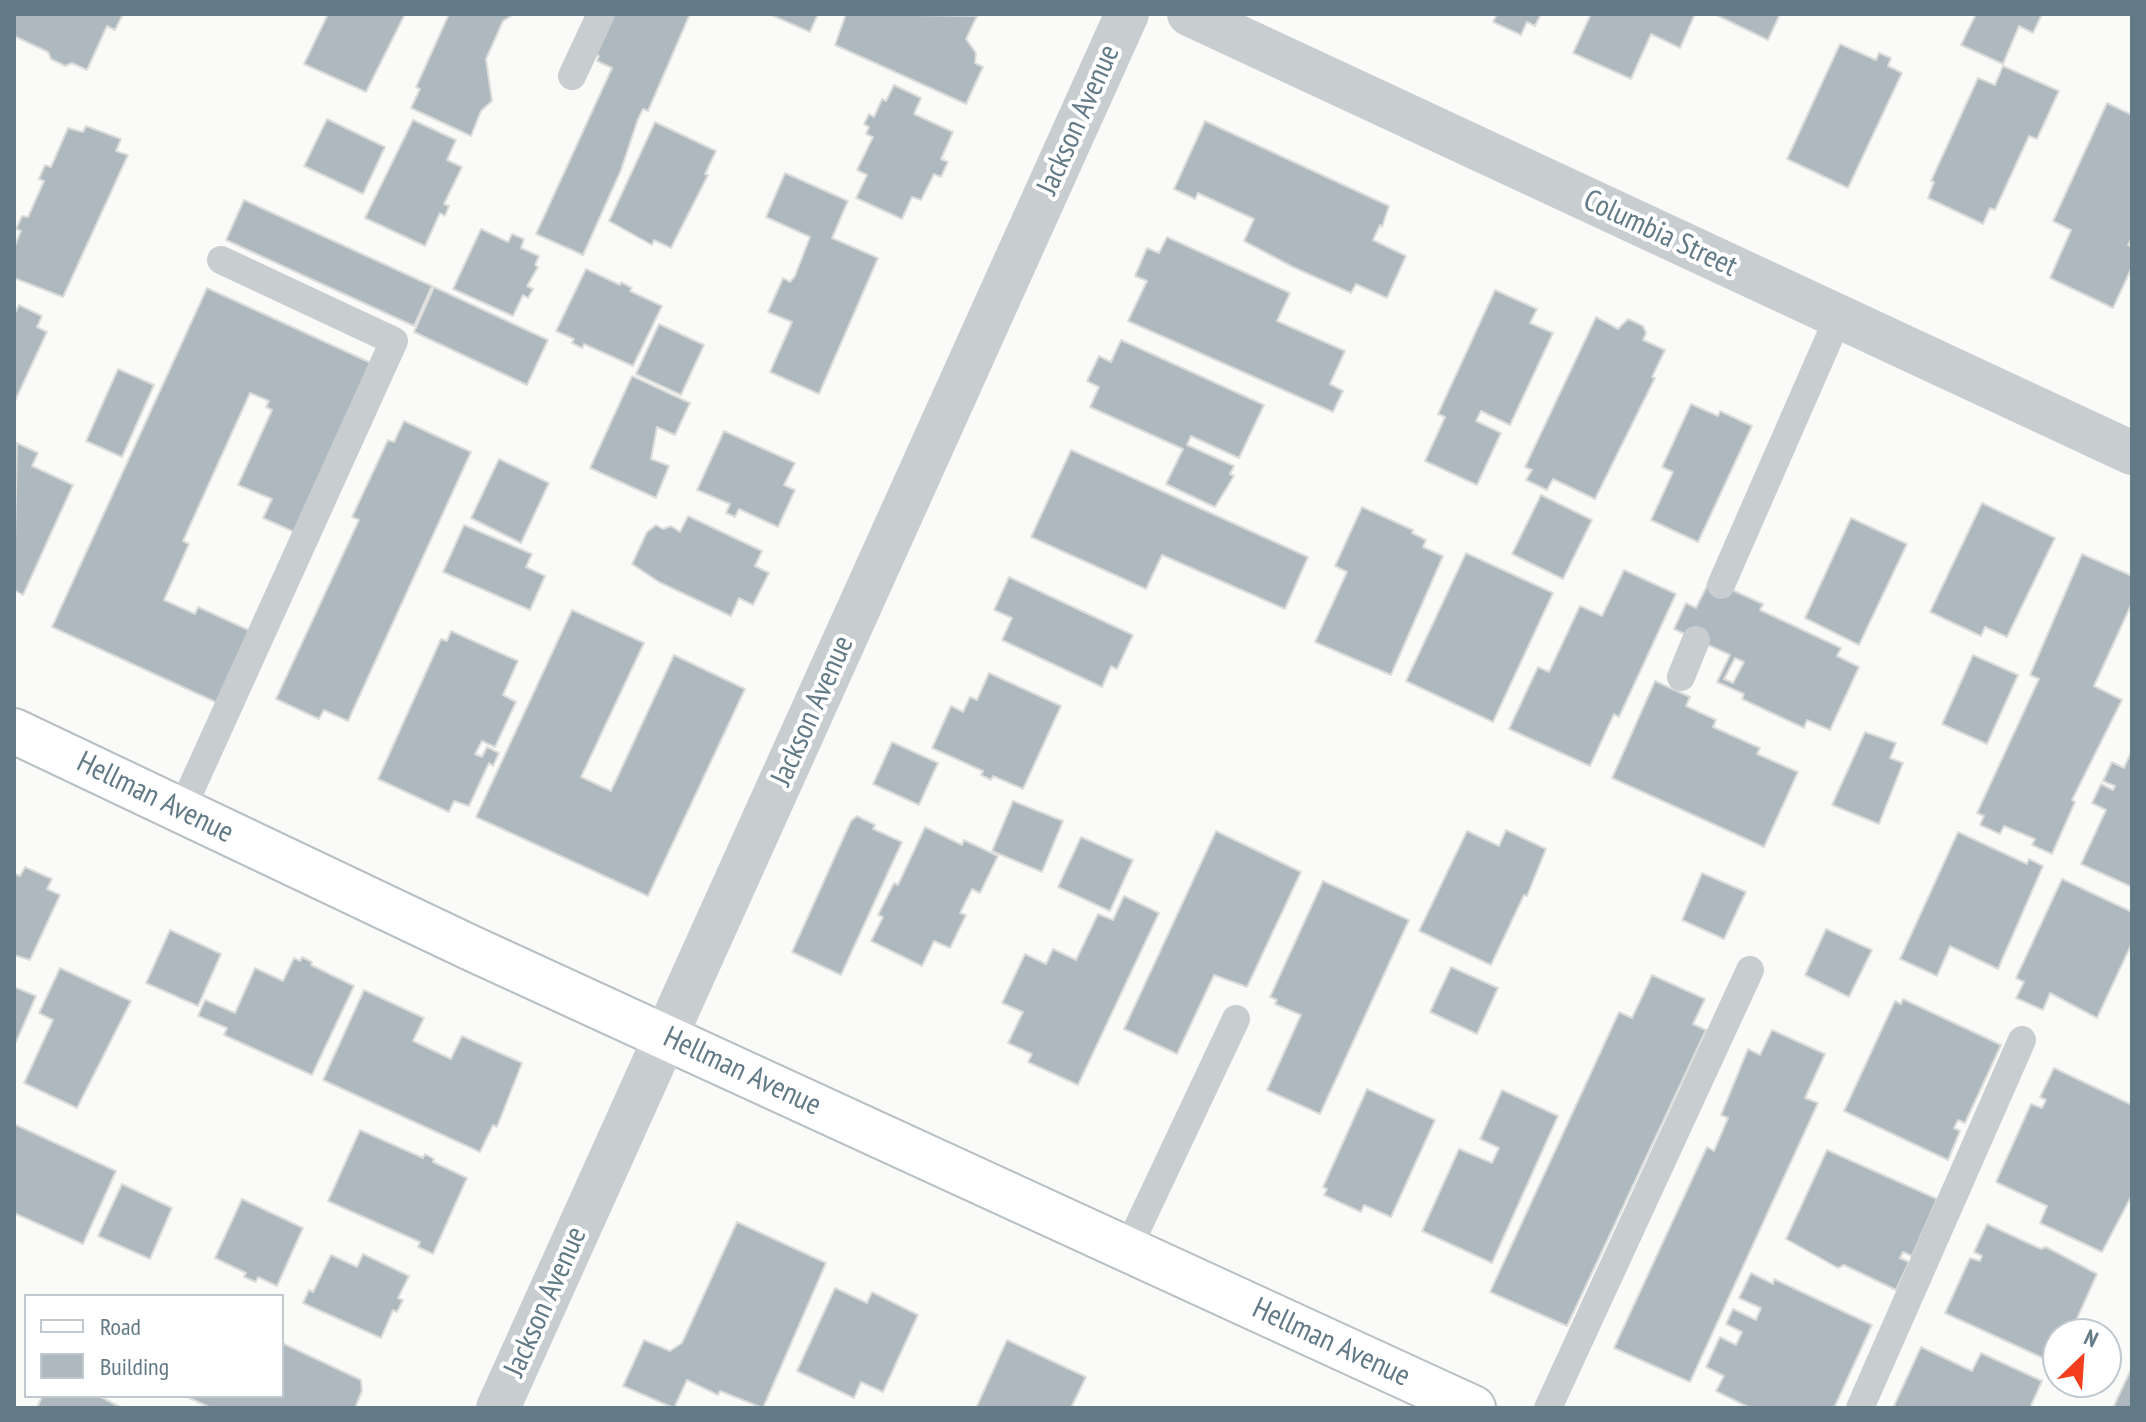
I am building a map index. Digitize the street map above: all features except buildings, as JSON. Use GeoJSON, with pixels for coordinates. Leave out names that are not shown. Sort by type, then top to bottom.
{"type":"FeatureCollection","features":[{"type":"Feature","properties":{"kind":"street","name":"Jackson Avenue"},"geometry":{"type":"LineString","coordinates":[[498,1408],[1127,14]]}},
{"type":"Feature","properties":{"kind":"street","name":"Columbia Street"},"geometry":{"type":"LineString","coordinates":[[1189,14],[2132,453]]}},
{"type":"Feature","properties":{"kind":"street","name":"Hellman Avenue"},"geometry":{"type":"LineString","coordinates":[[14,731],[666,1037],[1473,1408]]}},
{"type":"Feature","properties":{"kind":"lane"},"geometry":{"type":"LineString","coordinates":[[572,76],[601,14]]}},
{"type":"Feature","properties":{"kind":"lane"},"geometry":{"type":"LineString","coordinates":[[181,811],[394,341],[221,260]]}},
{"type":"Feature","properties":{"kind":"lane"},"geometry":{"type":"LineString","coordinates":[[1721,585],[1838,318]]}},
{"type":"Feature","properties":{"kind":"lane"},"geometry":{"type":"LineString","coordinates":[[1681,677],[1696,640]]}},
{"type":"Feature","properties":{"kind":"lane"},"geometry":{"type":"LineString","coordinates":[[1548,1408],[1750,970]]}},
{"type":"Feature","properties":{"kind":"lane"},"geometry":{"type":"LineString","coordinates":[[1127,1250],[1236,1019]]}},
{"type":"Feature","properties":{"kind":"lane"},"geometry":{"type":"LineString","coordinates":[[1860,1408],[2022,1040]]}}]}
